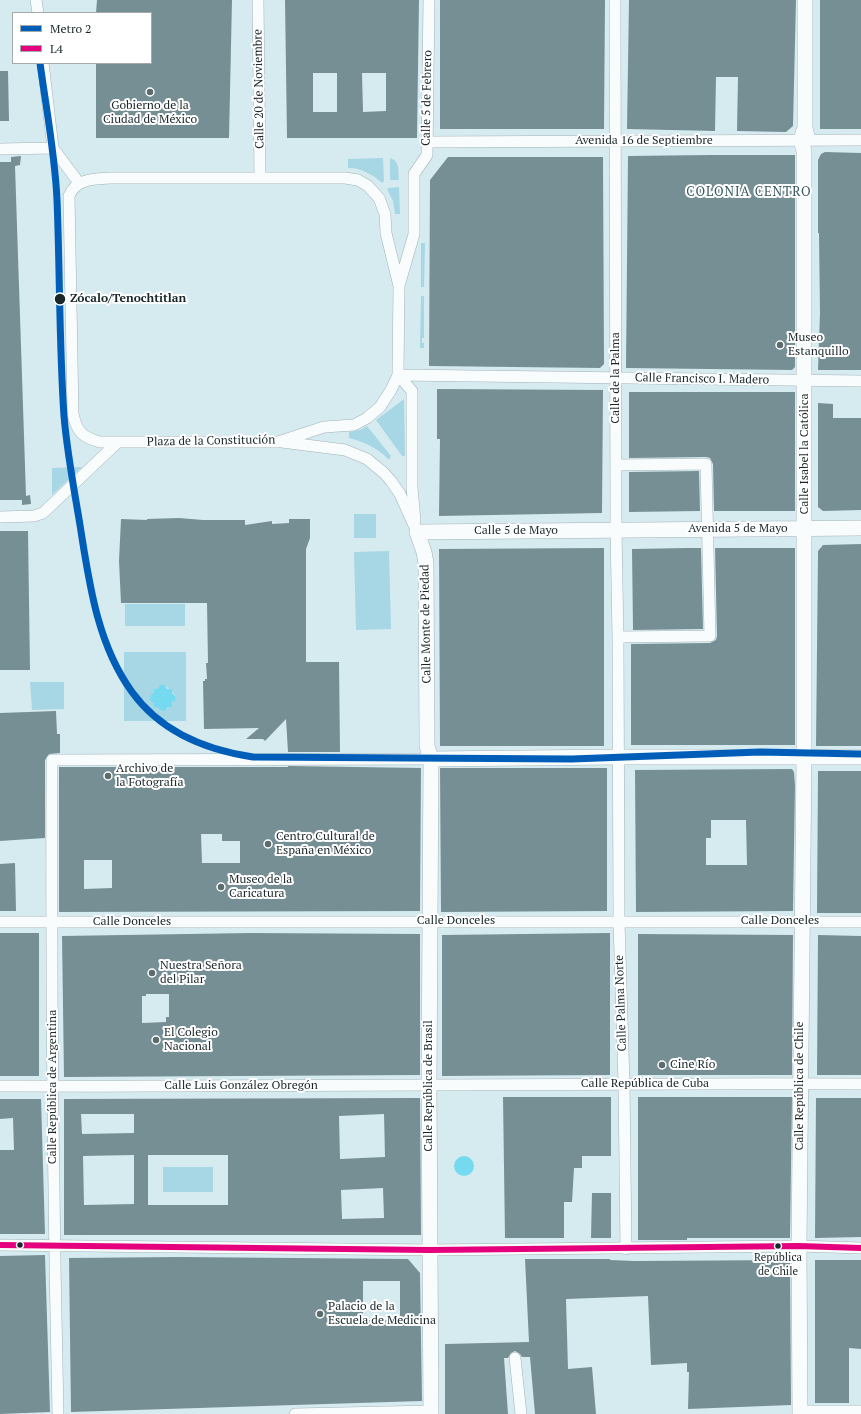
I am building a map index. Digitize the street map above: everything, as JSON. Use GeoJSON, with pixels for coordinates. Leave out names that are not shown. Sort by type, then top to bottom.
{"type":"FeatureCollection","features":[{"type":"Feature","properties":{"kind":"street"},"geometry":{"type":"LineString","coordinates":[[36,0],[38,12]]}},
{"type":"Feature","properties":{"kind":"street","name":"Calle 20 de Noviembre"},"geometry":{"type":"LineString","coordinates":[[258,0],[260,178]]}},
{"type":"Feature","properties":{"kind":"street","name":"Calle 5 de Febrero"},"geometry":{"type":"LineString","coordinates":[[399,286],[414,234],[414,174],[426,155],[428,0]]}},
{"type":"Feature","properties":{"kind":"street","name":"Calle de la Palma"},"geometry":{"type":"LineString","coordinates":[[615,0],[618,757]]}},
{"type":"Feature","properties":{"kind":"street","name":"Calle Isabel la Católica"},"geometry":{"type":"LineString","coordinates":[[804,757],[805,0]]}},
{"type":"Feature","properties":{"kind":"street"},"geometry":{"type":"LineString","coordinates":[[43,64],[53,148],[79,183]]}},
{"type":"Feature","properties":{"kind":"street","name":"Avenida 16 de Septiembre"},"geometry":{"type":"LineString","coordinates":[[427,142],[861,140]]}},
{"type":"Feature","properties":{"kind":"street"},"geometry":{"type":"LineString","coordinates":[[0,149],[53,148]]}},
{"type":"Feature","properties":{"kind":"street","name":"Plaza de la Constitución"},"geometry":{"type":"LineString","coordinates":[[260,178],[345,178],[358,180],[368,186],[379,198],[385,214],[386,233],[399,286],[398,375],[391,390],[380,407],[361,422],[354,425],[324,427],[278,442],[100,442],[88,439],[76,426],[73,414],[69,196],[71,190],[79,183],[90,179],[260,178]]}},
{"type":"Feature","properties":{"kind":"street","name":"Calle Francisco I. Madero"},"geometry":{"type":"LineString","coordinates":[[398,375],[861,381]]}},
{"type":"Feature","properties":{"kind":"street","name":"Calle Monte de Piedad"},"geometry":{"type":"LineString","coordinates":[[398,375],[412,391],[412,487],[414,519],[426,563],[427,746],[431,759]]}},
{"type":"Feature","properties":{"kind":"street"},"geometry":{"type":"LineString","coordinates":[[0,517],[34,516],[43,513],[118,442]]}},
{"type":"Feature","properties":{"kind":"street"},"geometry":{"type":"LineString","coordinates":[[278,442],[345,450],[367,459],[384,473],[400,494],[417,532]]}},
{"type":"Feature","properties":{"kind":"street"},"geometry":{"type":"LineString","coordinates":[[617,465],[706,464],[706,511],[709,529],[710,636],[618,637]]}},
{"type":"Feature","properties":{"kind":"street","name":"Avenida 5 de Mayo"},"geometry":{"type":"LineString","coordinates":[[616,530],[861,528]]}},
{"type":"Feature","properties":{"kind":"street","name":"Calle 5 de Mayo"},"geometry":{"type":"LineString","coordinates":[[417,532],[616,530]]}},
{"type":"Feature","properties":{"kind":"street","name":"Calle Palma Norte"},"geometry":{"type":"LineString","coordinates":[[618,757],[619,922],[624,1083],[626,1249]]}},
{"type":"Feature","properties":{"kind":"street","name":"Calle República de Chile"},"geometry":{"type":"LineString","coordinates":[[800,1413],[799,1246],[804,757]]}},
{"type":"Feature","properties":{"kind":"street"},"geometry":{"type":"LineString","coordinates":[[431,759],[861,757]]}},
{"type":"Feature","properties":{"kind":"street","name":"Calle República de Argentina"},"geometry":{"type":"LineString","coordinates":[[58,1414],[54,1245],[51,922],[52,760],[431,759]]}},
{"type":"Feature","properties":{"kind":"street","name":"Calle República de Brasil"},"geometry":{"type":"LineString","coordinates":[[431,759],[429,1086],[431,1412]]}},
{"type":"Feature","properties":{"kind":"street","name":"Calle Donceles"},"geometry":{"type":"LineString","coordinates":[[0,922],[861,922]]}},
{"type":"Feature","properties":{"kind":"street","name":"Calle República de Cuba"},"geometry":{"type":"LineString","coordinates":[[429,1086],[624,1083],[861,1084]]}},
{"type":"Feature","properties":{"kind":"street","name":"Calle Luis González Obregón"},"geometry":{"type":"LineString","coordinates":[[0,1086],[429,1086]]}},
{"type":"Feature","properties":{"kind":"street"},"geometry":{"type":"LineString","coordinates":[[0,1245],[430,1250],[799,1246],[861,1248]]}},
{"type":"Feature","properties":{"kind":"street"},"geometry":{"type":"LineString","coordinates":[[515,1358],[521,1414]]}},
{"type":"Feature","properties":{"kind":"street"},"geometry":{"type":"LineString","coordinates":[[800,1413],[861,1411]]}},
{"type":"Feature","properties":{"kind":"street"},"geometry":{"type":"LineString","coordinates":[[295,1414],[431,1412]]}},
{"type":"Feature","properties":{"kind":"shaded area"},"geometry":{"type":"Polygon","coordinates":[[[383,158],[384,181],[382,183],[366,172],[348,168],[348,159],[383,158]]]}},
{"type":"Feature","properties":{"kind":"shaded area"},"geometry":{"type":"Polygon","coordinates":[[[390,158],[397,164],[399,180],[390,180],[390,158]]]}},
{"type":"Feature","properties":{"kind":"shaded area"},"geometry":{"type":"Polygon","coordinates":[[[399,187],[400,214],[395,214],[393,201],[387,189],[399,187]]]}},
{"type":"Feature","properties":{"kind":"shaded area"},"geometry":{"type":"Polygon","coordinates":[[[421,243],[425,243],[424,287],[421,287],[421,243]]]}},
{"type":"Feature","properties":{"kind":"shaded area"},"geometry":{"type":"Polygon","coordinates":[[[421,296],[424,296],[424,338],[422,338],[422,343],[424,343],[424,348],[420,348],[421,296]]]}},
{"type":"Feature","properties":{"kind":"shaded area"},"geometry":{"type":"Polygon","coordinates":[[[404,399],[405,456],[402,456],[376,420],[404,399]]]}},
{"type":"Feature","properties":{"kind":"shaded area"},"geometry":{"type":"Polygon","coordinates":[[[367,426],[391,456],[389,460],[370,446],[349,438],[349,432],[360,430],[367,426]]]}},
{"type":"Feature","properties":{"kind":"shaded area"},"geometry":{"type":"Polygon","coordinates":[[[82,467],[52,495],[52,468],[82,467]]]}},
{"type":"Feature","properties":{"kind":"shaded area"},"geometry":{"type":"Polygon","coordinates":[[[354,514],[376,514],[376,538],[354,538],[354,514]]]}},
{"type":"Feature","properties":{"kind":"shaded area"},"geometry":{"type":"Polygon","coordinates":[[[389,551],[391,629],[356,630],[354,552],[389,551]]]}},
{"type":"Feature","properties":{"kind":"shaded area"},"geometry":{"type":"Polygon","coordinates":[[[125,604],[185,604],[185,626],[125,626],[125,604]]]}},
{"type":"Feature","properties":{"kind":"shaded area"},"geometry":{"type":"Polygon","coordinates":[[[124,652],[186,652],[186,721],[124,721],[124,652]],[[166,686],[158,689],[154,703],[158,707],[166,710],[176,698],[166,686]]]}},
{"type":"Feature","properties":{"kind":"shaded area"},"geometry":{"type":"Polygon","coordinates":[[[30,682],[64,682],[64,709],[32,710],[30,682]]]}},
{"type":"Feature","properties":{"kind":"shaded area"},"geometry":{"type":"Polygon","coordinates":[[[163,1167],[213,1167],[213,1192],[163,1192],[163,1167]]]}},
{"type":"Feature","properties":{"kind":"water"},"geometry":{"type":"Polygon","coordinates":[[[160,685],[165,685],[167,689],[172,689],[172,693],[176,697],[175,701],[172,702],[172,707],[168,707],[165,711],[160,710],[158,707],[154,707],[154,703],[150,699],[151,695],[154,693],[154,689],[158,689],[160,685]]]}},
{"type":"Feature","properties":{"kind":"water"},"geometry":{"type":"Polygon","coordinates":[[[464,1156],[471,1159],[474,1166],[471,1173],[464,1176],[457,1173],[454,1166],[457,1159],[464,1156]]]}},
{"type":"Feature","properties":{"kind":"building"},"geometry":{"type":"Polygon","coordinates":[[[97,0],[232,0],[229,138],[96,138],[96,64],[152,64],[152,12],[96,12],[97,0]]]}},
{"type":"Feature","properties":{"kind":"building"},"geometry":{"type":"Polygon","coordinates":[[[285,0],[419,0],[417,138],[287,138],[285,0]],[[313,73],[313,112],[337,112],[337,73],[313,73]],[[362,73],[363,112],[386,111],[386,73],[362,73]]]}},
{"type":"Feature","properties":{"kind":"building"},"geometry":{"type":"Polygon","coordinates":[[[440,0],[605,0],[604,129],[440,129],[440,0]]]}},
{"type":"Feature","properties":{"kind":"building"},"geometry":{"type":"Polygon","coordinates":[[[629,0],[796,0],[793,126],[786,132],[737,131],[738,77],[716,77],[715,131],[627,129],[629,0]]]}},
{"type":"Feature","properties":{"kind":"building"},"geometry":{"type":"Polygon","coordinates":[[[820,0],[861,0],[861,129],[820,129],[820,0]]]}},
{"type":"Feature","properties":{"kind":"building"},"geometry":{"type":"Polygon","coordinates":[[[0,71],[8,71],[9,121],[0,121],[0,71]]]}},
{"type":"Feature","properties":{"kind":"building"},"geometry":{"type":"Polygon","coordinates":[[[825,152],[861,153],[861,370],[818,370],[820,313],[818,160],[821,154],[825,152]]]}},
{"type":"Feature","properties":{"kind":"building"},"geometry":{"type":"Polygon","coordinates":[[[795,155],[795,367],[792,370],[626,368],[628,156],[795,155]]]}},
{"type":"Feature","properties":{"kind":"building"},"geometry":{"type":"Polygon","coordinates":[[[21,156],[20,165],[15,166],[26,496],[30,495],[31,504],[22,505],[22,500],[0,500],[0,162],[11,162],[11,157],[21,156]]]}},
{"type":"Feature","properties":{"kind":"building"},"geometry":{"type":"Polygon","coordinates":[[[448,157],[603,157],[604,364],[600,368],[429,366],[430,180],[448,157]]]}},
{"type":"Feature","properties":{"kind":"building"},"geometry":{"type":"Polygon","coordinates":[[[437,389],[603,390],[602,513],[439,516],[440,439],[437,439],[437,389]]]}},
{"type":"Feature","properties":{"kind":"building"},"geometry":{"type":"Polygon","coordinates":[[[629,392],[795,392],[795,511],[714,511],[713,464],[710,458],[629,458],[629,392]]]}},
{"type":"Feature","properties":{"kind":"building"},"geometry":{"type":"Polygon","coordinates":[[[818,403],[833,404],[833,418],[861,418],[861,510],[823,511],[818,507],[818,403]]]}},
{"type":"Feature","properties":{"kind":"building"},"geometry":{"type":"Polygon","coordinates":[[[699,471],[700,511],[629,512],[629,472],[699,471]]]}},
{"type":"Feature","properties":{"kind":"building"},"geometry":{"type":"Polygon","coordinates":[[[179,518],[203,520],[245,520],[245,525],[272,521],[272,524],[289,523],[289,519],[310,519],[310,538],[306,549],[306,662],[339,662],[340,752],[288,752],[286,719],[265,741],[263,739],[246,739],[259,728],[204,729],[203,681],[207,679],[206,663],[208,663],[207,603],[121,603],[119,561],[121,519],[147,520],[179,518]]]}},
{"type":"Feature","properties":{"kind":"building"},"geometry":{"type":"Polygon","coordinates":[[[0,531],[28,531],[30,670],[0,670],[0,531]]]}},
{"type":"Feature","properties":{"kind":"building"},"geometry":{"type":"Polygon","coordinates":[[[861,544],[861,746],[816,746],[818,551],[823,545],[861,544]]]}},
{"type":"Feature","properties":{"kind":"building"},"geometry":{"type":"Polygon","coordinates":[[[604,548],[604,746],[440,746],[439,549],[604,548]]]}},
{"type":"Feature","properties":{"kind":"building"},"geometry":{"type":"Polygon","coordinates":[[[701,548],[703,629],[633,630],[632,549],[701,548]]]}},
{"type":"Feature","properties":{"kind":"building"},"geometry":{"type":"Polygon","coordinates":[[[715,548],[795,548],[795,745],[631,745],[631,644],[710,643],[716,640],[715,548]]]}},
{"type":"Feature","properties":{"kind":"building"},"geometry":{"type":"Polygon","coordinates":[[[56,711],[57,734],[60,734],[60,753],[49,754],[45,760],[45,838],[0,841],[0,713],[56,711]]]}},
{"type":"Feature","properties":{"kind":"building"},"geometry":{"type":"Polygon","coordinates":[[[59,767],[421,768],[420,911],[59,912],[59,767]],[[201,834],[202,863],[240,863],[240,841],[222,841],[222,834],[201,834]],[[84,860],[84,889],[112,888],[112,860],[84,860]]]}},
{"type":"Feature","properties":{"kind":"building"},"geometry":{"type":"Polygon","coordinates":[[[440,768],[607,768],[607,911],[441,912],[440,768]]]}},
{"type":"Feature","properties":{"kind":"building"},"geometry":{"type":"Polygon","coordinates":[[[792,769],[794,772],[795,786],[793,911],[636,912],[635,770],[792,769]],[[711,820],[711,838],[706,838],[706,865],[747,865],[746,820],[711,820]]]}},
{"type":"Feature","properties":{"kind":"building"},"geometry":{"type":"Polygon","coordinates":[[[818,771],[861,771],[861,913],[817,913],[818,771]]]}},
{"type":"Feature","properties":{"kind":"building"},"geometry":{"type":"Polygon","coordinates":[[[15,863],[16,911],[0,911],[0,864],[15,863]]]}},
{"type":"Feature","properties":{"kind":"building"},"geometry":{"type":"Polygon","coordinates":[[[0,933],[39,933],[39,1076],[0,1076],[0,933]]]}},
{"type":"Feature","properties":{"kind":"building"},"geometry":{"type":"Polygon","coordinates":[[[251,933],[420,934],[420,1075],[64,1077],[62,936],[251,933]],[[146,994],[146,996],[142,996],[142,1023],[166,1022],[166,1017],[169,1017],[169,994],[146,994]]]}},
{"type":"Feature","properties":{"kind":"building"},"geometry":{"type":"Polygon","coordinates":[[[610,933],[610,1075],[442,1076],[442,935],[610,933]]]}},
{"type":"Feature","properties":{"kind":"building"},"geometry":{"type":"Polygon","coordinates":[[[638,934],[793,935],[792,1075],[638,1075],[638,934]]]}},
{"type":"Feature","properties":{"kind":"building"},"geometry":{"type":"Polygon","coordinates":[[[818,935],[861,936],[861,1075],[817,1075],[818,935]]]}},
{"type":"Feature","properties":{"kind":"building"},"geometry":{"type":"Polygon","coordinates":[[[503,1097],[611,1097],[611,1156],[582,1156],[582,1168],[574,1168],[572,1202],[564,1202],[564,1238],[505,1238],[503,1097]]]}},
{"type":"Feature","properties":{"kind":"building"},"geometry":{"type":"Polygon","coordinates":[[[638,1097],[792,1097],[790,1238],[687,1238],[687,1240],[638,1240],[638,1097]]]}},
{"type":"Feature","properties":{"kind":"building"},"geometry":{"type":"Polygon","coordinates":[[[420,1098],[421,1235],[64,1235],[64,1099],[420,1098]],[[81,1114],[82,1134],[134,1133],[134,1114],[81,1114]],[[384,1114],[339,1116],[340,1159],[385,1157],[384,1114]],[[134,1155],[83,1156],[84,1205],[134,1204],[134,1155]],[[148,1155],[148,1205],[228,1205],[228,1155],[148,1155]],[[383,1188],[341,1190],[342,1219],[384,1218],[383,1188]]]}},
{"type":"Feature","properties":{"kind":"building"},"geometry":{"type":"Polygon","coordinates":[[[816,1098],[861,1098],[861,1237],[815,1238],[816,1098]]]}},
{"type":"Feature","properties":{"kind":"building"},"geometry":{"type":"Polygon","coordinates":[[[0,1099],[41,1099],[45,1234],[0,1234],[0,1150],[14,1150],[13,1118],[0,1119],[0,1099]]]}},
{"type":"Feature","properties":{"kind":"building"},"geometry":{"type":"Polygon","coordinates":[[[592,1193],[611,1193],[611,1238],[591,1238],[592,1193]]]}},
{"type":"Feature","properties":{"kind":"building"},"geometry":{"type":"Polygon","coordinates":[[[45,1255],[50,1412],[0,1414],[0,1256],[45,1255]]]}},
{"type":"Feature","properties":{"kind":"building"},"geometry":{"type":"Polygon","coordinates":[[[179,1257],[408,1259],[420,1273],[422,1401],[71,1412],[69,1258],[179,1257]],[[363,1281],[363,1320],[400,1320],[400,1281],[363,1281]]]}},
{"type":"Feature","properties":{"kind":"building"},"geometry":{"type":"Polygon","coordinates":[[[525,1259],[610,1259],[634,1261],[790,1260],[791,1405],[688,1409],[689,1372],[687,1372],[687,1363],[651,1365],[648,1296],[566,1299],[568,1369],[592,1367],[596,1414],[535,1414],[530,1357],[522,1357],[515,1351],[511,1353],[508,1358],[504,1358],[508,1414],[445,1414],[445,1344],[529,1342],[525,1259]]]}},
{"type":"Feature","properties":{"kind":"building"},"geometry":{"type":"Polygon","coordinates":[[[815,1260],[861,1260],[861,1349],[849,1348],[849,1403],[815,1403],[815,1260]]]}},
{"type":"Feature","properties":{"kind":"metro line","name":"2"},"geometry":{"type":"LineString","coordinates":[[40,64],[56,183],[64,416],[87,568],[96,612],[110,654],[132,692],[157,718],[186,737],[202,744],[218,750],[253,757],[572,759],[760,752],[861,754]]}},
{"type":"Feature","properties":{"kind":"transit line","name":"L4"},"geometry":{"type":"LineString","coordinates":[[0,1245],[430,1250],[799,1246],[861,1248]]}},
{"type":"Feature","properties":{"kind":"place","name":"Gobierno de la Ciudad de México"},"geometry":{"type":"Point","coordinates":[150,92]}},
{"type":"Feature","properties":{"kind":"place","name":"Zócalo/Tenochtitlan"},"geometry":{"type":"Point","coordinates":[60,299]}},
{"type":"Feature","properties":{"kind":"place","name":"Museo Estanquillo"},"geometry":{"type":"Point","coordinates":[780,345]}},
{"type":"Feature","properties":{"kind":"place","name":"Archivo de la Fotografía"},"geometry":{"type":"Point","coordinates":[108,776]}},
{"type":"Feature","properties":{"kind":"place","name":"Centro Cultural de España en México"},"geometry":{"type":"Point","coordinates":[268,844]}},
{"type":"Feature","properties":{"kind":"place","name":"Museo de la Caricatura"},"geometry":{"type":"Point","coordinates":[221,887]}},
{"type":"Feature","properties":{"kind":"place","name":"Nuestra Señora del Pilar"},"geometry":{"type":"Point","coordinates":[152,973]}},
{"type":"Feature","properties":{"kind":"place","name":"El Colegio Nacional"},"geometry":{"type":"Point","coordinates":[156,1040]}},
{"type":"Feature","properties":{"kind":"place","name":"Cine Río"},"geometry":{"type":"Point","coordinates":[662,1065]}},
{"type":"Feature","properties":{"kind":"place","name":"República de Chile"},"geometry":{"type":"Point","coordinates":[778,1246]}},
{"type":"Feature","properties":{"kind":"place","name":"Palacio de la Escuela de Medicina"},"geometry":{"type":"Point","coordinates":[320,1314]}},
{"type":"Feature","properties":{"kind":"district","name":"COLONIA CENTRO"},"geometry":{"type":"Point","coordinates":[749,192]}}]}
